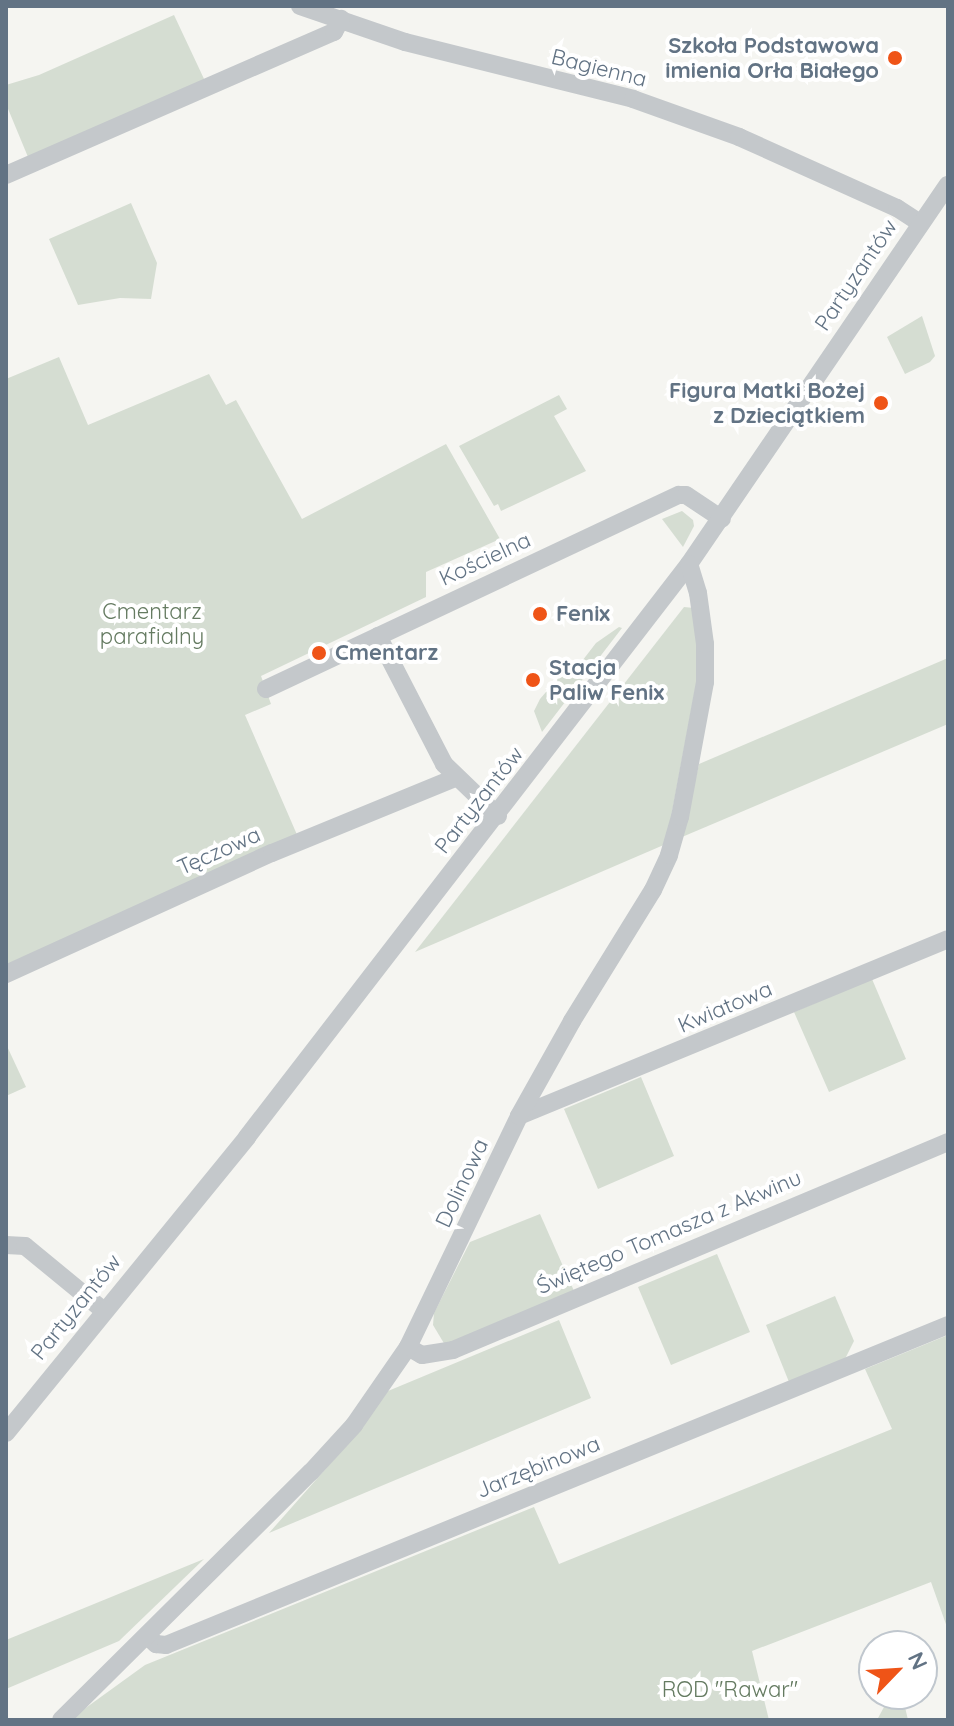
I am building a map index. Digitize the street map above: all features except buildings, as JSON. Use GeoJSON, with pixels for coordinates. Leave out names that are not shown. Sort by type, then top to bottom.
{"type":"FeatureCollection","features":[{"type":"Feature","properties":{"kind":"street","name":"Bagienna"},"geometry":{"type":"LineString","coordinates":[[300,6],[405,42],[633,99],[739,137],[897,208],[920,223]]}},
{"type":"Feature","properties":{"kind":"street"},"geometry":{"type":"LineString","coordinates":[[6,175],[334,32],[341,19]]}},
{"type":"Feature","properties":{"kind":"street","name":"Partyzantów"},"geometry":{"type":"LineString","coordinates":[[9,1423],[247,1137],[498,816],[722,519],[948,185]]}},
{"type":"Feature","properties":{"kind":"street","name":"Kościelna"},"geometry":{"type":"LineString","coordinates":[[266,689],[679,495],[686,495],[722,519]]}},
{"type":"Feature","properties":{"kind":"street","name":"Dolinowa"},"geometry":{"type":"LineString","coordinates":[[61,1720],[148,1637],[354,1425],[408,1347],[519,1116],[572,1021],[653,890],[669,855],[680,817],[705,682],[705,644],[698,593],[689,564]]}},
{"type":"Feature","properties":{"kind":"street"},"geometry":{"type":"LineString","coordinates":[[378,636],[424,731],[455,778],[498,816]]}},
{"type":"Feature","properties":{"kind":"street","name":"Tęczowa"},"geometry":{"type":"LineString","coordinates":[[6,974],[272,853],[455,778]]}},
{"type":"Feature","properties":{"kind":"street","name":"Kwiatowa"},"geometry":{"type":"LineString","coordinates":[[519,1116],[948,939]]}},
{"type":"Feature","properties":{"kind":"street","name":"Świętego Tomasza z Akwinu"},"geometry":{"type":"LineString","coordinates":[[408,1347],[422,1355],[453,1350],[948,1142]]}},
{"type":"Feature","properties":{"kind":"street"},"geometry":{"type":"LineString","coordinates":[[6,1245],[19,1243],[25,1246],[103,1310]]}},
{"type":"Feature","properties":{"kind":"street","name":"Jarzębinowa"},"geometry":{"type":"LineString","coordinates":[[148,1637],[156,1644],[166,1645],[948,1325]]}},
{"type":"Feature","properties":{"kind":"green space"},"geometry":{"type":"Polygon","coordinates":[[[174,15],[205,81],[28,157],[6,104],[6,85],[39,75],[174,15]]]}},
{"type":"Feature","properties":{"kind":"green space"},"geometry":{"type":"Polygon","coordinates":[[[131,203],[157,263],[151,299],[120,298],[78,305],[49,239],[131,203]]]}},
{"type":"Feature","properties":{"kind":"green space"},"geometry":{"type":"Polygon","coordinates":[[[922,316],[935,356],[930,362],[905,374],[887,337],[922,316]]]}},
{"type":"Feature","properties":{"kind":"green space","name":"Cmentarz parafialny"},"geometry":{"type":"Polygon","coordinates":[[[59,357],[88,425],[209,374],[226,405],[236,400],[302,519],[446,444],[500,539],[426,572],[426,597],[261,676],[271,704],[245,715],[298,837],[6,966],[6,379],[59,357]]]}},
{"type":"Feature","properties":{"kind":"green space"},"geometry":{"type":"Polygon","coordinates":[[[559,395],[567,409],[554,416],[586,471],[501,511],[498,504],[494,506],[459,446],[559,395]]]}},
{"type":"Feature","properties":{"kind":"green space"},"geometry":{"type":"Polygon","coordinates":[[[682,511],[693,520],[694,526],[683,547],[662,519],[682,511]]]}},
{"type":"Feature","properties":{"kind":"green space"},"geometry":{"type":"Polygon","coordinates":[[[684,607],[694,608],[699,669],[666,844],[415,952],[684,607]]]}},
{"type":"Feature","properties":{"kind":"green space"},"geometry":{"type":"Polygon","coordinates":[[[622,628],[542,732],[534,711],[540,699],[564,671],[579,665],[596,643],[622,628]]]}},
{"type":"Feature","properties":{"kind":"green space"},"geometry":{"type":"Polygon","coordinates":[[[948,658],[948,724],[682,837],[699,764],[948,658]]]}},
{"type":"Feature","properties":{"kind":"green space"},"geometry":{"type":"Polygon","coordinates":[[[872,979],[906,1059],[829,1092],[794,1012],[872,979]]]}},
{"type":"Feature","properties":{"kind":"green space"},"geometry":{"type":"Polygon","coordinates":[[[6,1044],[26,1087],[6,1096],[6,1044]]]}},
{"type":"Feature","properties":{"kind":"green space"},"geometry":{"type":"Polygon","coordinates":[[[641,1077],[674,1156],[598,1189],[564,1109],[641,1077]]]}},
{"type":"Feature","properties":{"kind":"green space"},"geometry":{"type":"Polygon","coordinates":[[[540,1214],[574,1291],[445,1345],[433,1325],[434,1313],[470,1242],[540,1214]]]}},
{"type":"Feature","properties":{"kind":"green space"},"geometry":{"type":"Polygon","coordinates":[[[717,1254],[750,1332],[671,1365],[638,1287],[717,1254]]]}},
{"type":"Feature","properties":{"kind":"green space"},"geometry":{"type":"Polygon","coordinates":[[[835,1296],[854,1341],[845,1359],[789,1382],[766,1325],[835,1296]]]}},
{"type":"Feature","properties":{"kind":"green space"},"geometry":{"type":"Polygon","coordinates":[[[559,1320],[591,1398],[269,1533],[345,1447],[388,1391],[559,1320]]]}},
{"type":"Feature","properties":{"kind":"green space","name":"ROD \"Rawar\""},"geometry":{"type":"Polygon","coordinates":[[[948,1335],[948,1630],[931,1582],[752,1651],[769,1720],[69,1720],[145,1665],[534,1507],[559,1564],[892,1429],[865,1369],[948,1335]]]}},
{"type":"Feature","properties":{"kind":"green space"},"geometry":{"type":"Polygon","coordinates":[[[204,1559],[119,1641],[6,1689],[6,1640],[204,1559]]]}},
{"type":"Feature","properties":{"kind":"green space"},"geometry":{"type":"Polygon","coordinates":[[[882,1710],[906,1710],[908,1720],[877,1720],[882,1710]]]}},
{"type":"Feature","properties":{"kind":"place","name":"Szkoła Podstawowa imienia Orła Białego"},"geometry":{"type":"Point","coordinates":[895,58]}},
{"type":"Feature","properties":{"kind":"place","name":"Figura Matki Bożej z Dzieciątkiem"},"geometry":{"type":"Point","coordinates":[881,403]}},
{"type":"Feature","properties":{"kind":"place","name":"Fenix"},"geometry":{"type":"Point","coordinates":[540,614]}},
{"type":"Feature","properties":{"kind":"place","name":"Cmentarz"},"geometry":{"type":"Point","coordinates":[319,653]}},
{"type":"Feature","properties":{"kind":"place","name":"Stacja Paliw Fenix"},"geometry":{"type":"Point","coordinates":[533,680]}}]}
